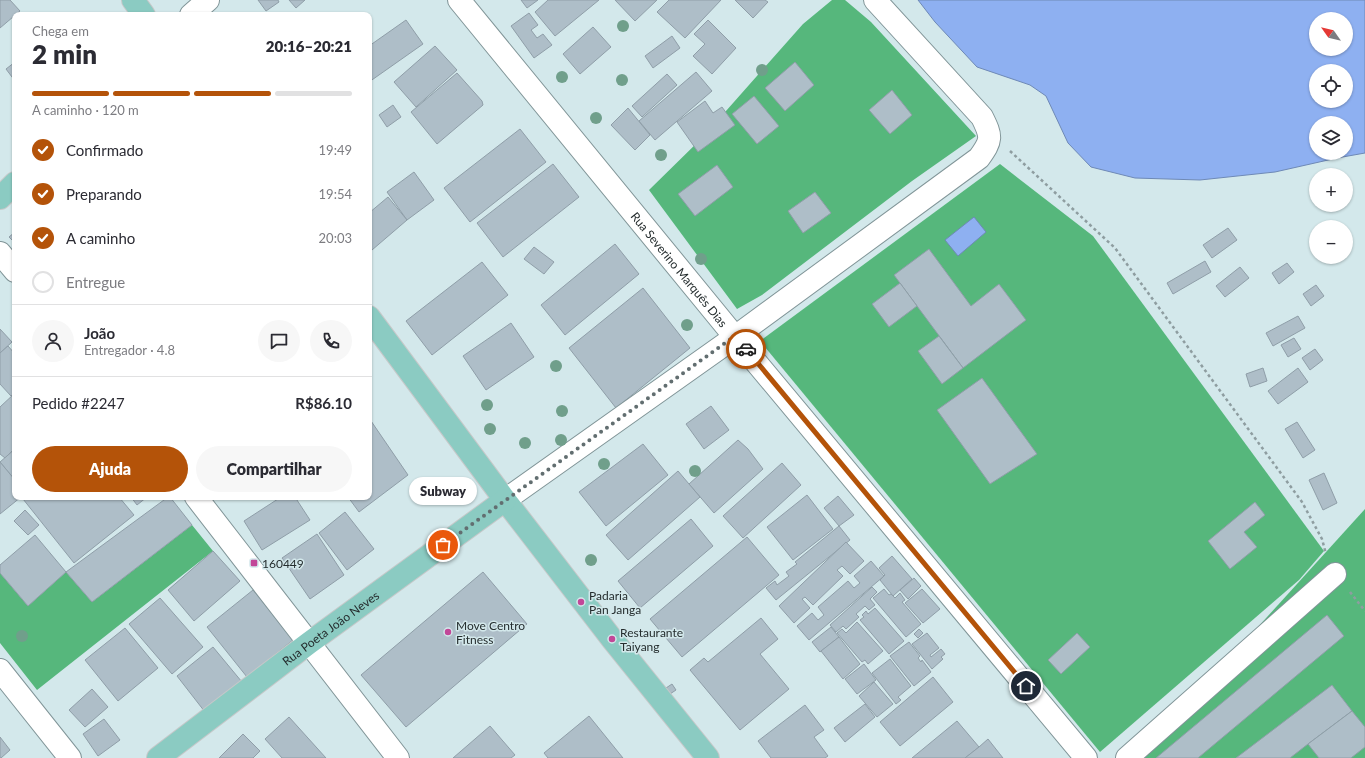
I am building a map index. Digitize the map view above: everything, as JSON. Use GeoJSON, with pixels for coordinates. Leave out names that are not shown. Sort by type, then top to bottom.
{"type":"FeatureCollection","features":[{"type":"Feature","properties":{"kind":"main road"},"geometry":{"type":"LineString","coordinates":[[132,0],[142,12]]}},
{"type":"Feature","properties":{"kind":"main road"},"geometry":{"type":"LineString","coordinates":[[0,198],[12,186]]}},
{"type":"Feature","properties":{"kind":"main road"},"geometry":{"type":"LineString","coordinates":[[372,321],[505,500],[612,639],[708,758]]}},
{"type":"Feature","properties":{"kind":"main road","name":"Rua Poeta João Neves"},"geometry":{"type":"LineString","coordinates":[[158,758],[309,643],[505,500]]}},
{"type":"Feature","properties":{"kind":"street"},"geometry":{"type":"LineString","coordinates":[[194,12],[208,0]]}},
{"type":"Feature","properties":{"kind":"street","name":"Rua Severino Marquês Dias"},"geometry":{"type":"LineString","coordinates":[[459,0],[735,336],[1086,758]]}},
{"type":"Feature","properties":{"kind":"street"},"geometry":{"type":"LineString","coordinates":[[505,500],[735,336],[979,158],[988,146],[990,133],[982,117],[875,0]]}},
{"type":"Feature","properties":{"kind":"street"},"geometry":{"type":"LineString","coordinates":[[0,253],[12,267]]}},
{"type":"Feature","properties":{"kind":"street"},"geometry":{"type":"LineString","coordinates":[[198,500],[398,758]]}},
{"type":"Feature","properties":{"kind":"street"},"geometry":{"type":"LineString","coordinates":[[1127,758],[1335,574]]}},
{"type":"Feature","properties":{"kind":"street"},"geometry":{"type":"LineString","coordinates":[[0,670],[70,758]]}},
{"type":"Feature","properties":{"kind":"path"},"geometry":{"type":"LineString","coordinates":[[990,133],[1066,201],[1115,248],[1302,502],[1322,539],[1324,551],[1335,574]]}},
{"type":"Feature","properties":{"kind":"green space"},"geometry":{"type":"Polygon","coordinates":[[[832,0],[845,0],[871,22],[976,136],[912,181],[762,295],[737,309],[649,190],[703,137],[803,24],[832,0]]]}},
{"type":"Feature","properties":{"kind":"green space"},"geometry":{"type":"Polygon","coordinates":[[[1000,164],[1093,236],[1324,551],[1299,580],[1100,752],[760,341],[1000,164]]]}},
{"type":"Feature","properties":{"kind":"green space"},"geometry":{"type":"Polygon","coordinates":[[[1365,509],[1365,758],[1139,758],[1365,509]]]}},
{"type":"Feature","properties":{"kind":"green space"},"geometry":{"type":"Polygon","coordinates":[[[192,525],[213,551],[37,690],[0,643],[0,573],[28,606],[66,572],[92,602],[192,525]]]}},
{"type":"Feature","properties":{"kind":"water"},"geometry":{"type":"Polygon","coordinates":[[[918,0],[1365,0],[1365,153],[1353,155],[1353,116],[1309,116],[1309,160],[1328,160],[1275,172],[1200,180],[1135,178],[1091,167],[1068,143],[1046,96],[1030,85],[977,67],[935,22],[918,0]]]}},
{"type":"Feature","properties":{"kind":"water"},"geometry":{"type":"Polygon","coordinates":[[[974,217],[986,232],[958,256],[945,240],[974,217]]]}},
{"type":"Feature","properties":{"kind":"building"},"geometry":{"type":"Polygon","coordinates":[[[0,0],[10,0],[20,11],[12,12],[12,18],[0,28],[0,0]]]}},
{"type":"Feature","properties":{"kind":"building"},"geometry":{"type":"Polygon","coordinates":[[[258,0],[278,0],[279,2],[266,11],[258,0]]]}},
{"type":"Feature","properties":{"kind":"building"},"geometry":{"type":"Polygon","coordinates":[[[289,0],[305,0],[296,8],[289,0]]]}},
{"type":"Feature","properties":{"kind":"building"},"geometry":{"type":"Polygon","coordinates":[[[521,0],[538,0],[527,8],[521,0]]]}},
{"type":"Feature","properties":{"kind":"building"},"geometry":{"type":"Polygon","coordinates":[[[548,0],[599,0],[555,36],[535,12],[548,0]]]}},
{"type":"Feature","properties":{"kind":"building"},"geometry":{"type":"Polygon","coordinates":[[[615,0],[657,0],[635,21],[615,0]]]}},
{"type":"Feature","properties":{"kind":"building"},"geometry":{"type":"Polygon","coordinates":[[[669,0],[721,0],[685,38],[657,12],[669,0]]]}},
{"type":"Feature","properties":{"kind":"building"},"geometry":{"type":"Polygon","coordinates":[[[735,0],[765,0],[768,2],[753,18],[735,0]]]}},
{"type":"Feature","properties":{"kind":"building"},"geometry":{"type":"Polygon","coordinates":[[[529,13],[538,25],[531,30],[537,38],[543,34],[552,45],[534,58],[511,26],[529,13]]]}},
{"type":"Feature","properties":{"kind":"building"},"geometry":{"type":"Polygon","coordinates":[[[406,20],[423,44],[372,80],[372,44],[406,20]]]}},
{"type":"Feature","properties":{"kind":"building"},"geometry":{"type":"Polygon","coordinates":[[[708,20],[736,48],[712,74],[693,56],[705,44],[694,34],[708,20]]]}},
{"type":"Feature","properties":{"kind":"building"},"geometry":{"type":"Polygon","coordinates":[[[593,27],[611,47],[580,74],[563,54],[593,27]]]}},
{"type":"Feature","properties":{"kind":"building"},"geometry":{"type":"Polygon","coordinates":[[[672,36],[680,48],[653,68],[645,56],[672,36]]]}},
{"type":"Feature","properties":{"kind":"building"},"geometry":{"type":"Polygon","coordinates":[[[435,46],[457,70],[416,107],[394,82],[435,46]]]}},
{"type":"Feature","properties":{"kind":"building"},"geometry":{"type":"Polygon","coordinates":[[[795,62],[814,85],[785,111],[765,88],[795,62]]]}},
{"type":"Feature","properties":{"kind":"building"},"geometry":{"type":"Polygon","coordinates":[[[12,64],[12,77],[6,69],[12,64]]]}},
{"type":"Feature","properties":{"kind":"building"},"geometry":{"type":"Polygon","coordinates":[[[696,72],[712,91],[655,140],[639,121],[696,72]]]}},
{"type":"Feature","properties":{"kind":"building"},"geometry":{"type":"Polygon","coordinates":[[[457,73],[482,101],[483,105],[437,144],[411,112],[457,73]]]}},
{"type":"Feature","properties":{"kind":"building"},"geometry":{"type":"Polygon","coordinates":[[[667,74],[677,85],[642,117],[632,106],[667,74]]]}},
{"type":"Feature","properties":{"kind":"building"},"geometry":{"type":"Polygon","coordinates":[[[892,90],[912,115],[890,134],[869,110],[892,90]]]}},
{"type":"Feature","properties":{"kind":"building"},"geometry":{"type":"Polygon","coordinates":[[[754,96],[779,126],[757,144],[732,114],[754,96]]]}},
{"type":"Feature","properties":{"kind":"building"},"geometry":{"type":"Polygon","coordinates":[[[705,101],[713,113],[722,107],[735,125],[698,152],[677,122],[705,101]]]}},
{"type":"Feature","properties":{"kind":"building"},"geometry":{"type":"Polygon","coordinates":[[[393,105],[401,117],[387,127],[379,115],[393,105]]]}},
{"type":"Feature","properties":{"kind":"building"},"geometry":{"type":"Polygon","coordinates":[[[628,108],[650,135],[635,150],[611,125],[628,108]]]}},
{"type":"Feature","properties":{"kind":"building"},"geometry":{"type":"Polygon","coordinates":[[[520,129],[546,162],[470,222],[444,188],[520,129]]]}},
{"type":"Feature","properties":{"kind":"building"},"geometry":{"type":"Polygon","coordinates":[[[553,164],[579,197],[503,257],[477,223],[553,164]]]}},
{"type":"Feature","properties":{"kind":"building"},"geometry":{"type":"Polygon","coordinates":[[[717,165],[733,187],[695,216],[678,194],[717,165]]]}},
{"type":"Feature","properties":{"kind":"building"},"geometry":{"type":"Polygon","coordinates":[[[414,172],[434,200],[407,220],[387,192],[414,172]]]}},
{"type":"Feature","properties":{"kind":"building"},"geometry":{"type":"Polygon","coordinates":[[[815,192],[831,213],[803,233],[788,211],[815,192]]]}},
{"type":"Feature","properties":{"kind":"building"},"geometry":{"type":"Polygon","coordinates":[[[388,197],[407,220],[372,250],[372,210],[388,197]]]}},
{"type":"Feature","properties":{"kind":"building"},"geometry":{"type":"Polygon","coordinates":[[[1228,228],[1237,240],[1212,258],[1203,245],[1228,228]]]}},
{"type":"Feature","properties":{"kind":"building"},"geometry":{"type":"Polygon","coordinates":[[[615,244],[639,274],[565,335],[541,305],[615,244]]]}},
{"type":"Feature","properties":{"kind":"building"},"geometry":{"type":"Polygon","coordinates":[[[534,247],[554,262],[544,274],[524,259],[534,247]]]}},
{"type":"Feature","properties":{"kind":"building"},"geometry":{"type":"Polygon","coordinates":[[[929,249],[971,306],[999,284],[1026,320],[963,368],[894,275],[929,249]]]}},
{"type":"Feature","properties":{"kind":"building"},"geometry":{"type":"Polygon","coordinates":[[[1205,261],[1211,272],[1173,294],[1167,283],[1205,261]]]}},
{"type":"Feature","properties":{"kind":"building"},"geometry":{"type":"Polygon","coordinates":[[[482,262],[508,295],[432,355],[406,321],[482,262]]]}},
{"type":"Feature","properties":{"kind":"building"},"geometry":{"type":"Polygon","coordinates":[[[1287,263],[1294,272],[1279,284],[1272,273],[1287,263]]]}},
{"type":"Feature","properties":{"kind":"building"},"geometry":{"type":"Polygon","coordinates":[[[1240,267],[1249,278],[1225,297],[1216,286],[1240,267]]]}},
{"type":"Feature","properties":{"kind":"building"},"geometry":{"type":"Polygon","coordinates":[[[900,283],[917,306],[889,327],[872,304],[900,283]]]}},
{"type":"Feature","properties":{"kind":"building"},"geometry":{"type":"Polygon","coordinates":[[[1316,285],[1324,296],[1311,306],[1303,294],[1316,285]]]}},
{"type":"Feature","properties":{"kind":"building"},"geometry":{"type":"Polygon","coordinates":[[[643,288],[690,348],[616,408],[569,348],[643,288]]]}},
{"type":"Feature","properties":{"kind":"building"},"geometry":{"type":"Polygon","coordinates":[[[1298,316],[1305,328],[1273,346],[1266,333],[1298,316]]]}},
{"type":"Feature","properties":{"kind":"building"},"geometry":{"type":"Polygon","coordinates":[[[511,323],[534,357],[486,390],[463,356],[511,323]]]}},
{"type":"Feature","properties":{"kind":"building"},"geometry":{"type":"Polygon","coordinates":[[[0,329],[12,342],[0,353],[0,329]]]}},
{"type":"Feature","properties":{"kind":"building"},"geometry":{"type":"Polygon","coordinates":[[[939,336],[963,368],[942,384],[918,351],[939,336]]]}},
{"type":"Feature","properties":{"kind":"building"},"geometry":{"type":"Polygon","coordinates":[[[1294,338],[1301,349],[1288,357],[1281,345],[1294,338]]]}},
{"type":"Feature","properties":{"kind":"building"},"geometry":{"type":"Polygon","coordinates":[[[8,346],[12,351],[11,396],[0,384],[0,353],[8,346]]]}},
{"type":"Feature","properties":{"kind":"building"},"geometry":{"type":"Polygon","coordinates":[[[1315,349],[1323,360],[1310,370],[1302,358],[1315,349]]]}},
{"type":"Feature","properties":{"kind":"building"},"geometry":{"type":"Polygon","coordinates":[[[1263,368],[1267,381],[1250,387],[1246,374],[1263,368]]]}},
{"type":"Feature","properties":{"kind":"building"},"geometry":{"type":"Polygon","coordinates":[[[1298,368],[1308,382],[1278,404],[1268,391],[1298,368]]]}},
{"type":"Feature","properties":{"kind":"building"},"geometry":{"type":"Polygon","coordinates":[[[982,378],[1037,454],[990,484],[937,410],[982,378]]]}},
{"type":"Feature","properties":{"kind":"building"},"geometry":{"type":"Polygon","coordinates":[[[12,396],[12,451],[5,458],[0,454],[0,407],[12,396]]]}},
{"type":"Feature","properties":{"kind":"building"},"geometry":{"type":"Polygon","coordinates":[[[711,406],[729,430],[704,449],[686,424],[711,406]]]}},
{"type":"Feature","properties":{"kind":"building"},"geometry":{"type":"Polygon","coordinates":[[[372,422],[408,475],[359,512],[350,500],[372,500],[372,422]]]}},
{"type":"Feature","properties":{"kind":"building"},"geometry":{"type":"Polygon","coordinates":[[[1297,422],[1315,450],[1303,458],[1285,429],[1297,422]]]}},
{"type":"Feature","properties":{"kind":"building"},"geometry":{"type":"Polygon","coordinates":[[[738,440],[748,449],[763,469],[714,513],[689,484],[738,440]]]}},
{"type":"Feature","properties":{"kind":"building"},"geometry":{"type":"Polygon","coordinates":[[[643,444],[668,475],[606,526],[579,492],[643,444]]]}},
{"type":"Feature","properties":{"kind":"building"},"geometry":{"type":"Polygon","coordinates":[[[12,452],[12,476],[0,462],[12,452]]]}},
{"type":"Feature","properties":{"kind":"building"},"geometry":{"type":"Polygon","coordinates":[[[0,462],[12,476],[12,500],[17,500],[0,514],[0,462]]]}},
{"type":"Feature","properties":{"kind":"building"},"geometry":{"type":"Polygon","coordinates":[[[782,463],[801,485],[743,538],[723,516],[782,463]]]}},
{"type":"Feature","properties":{"kind":"building"},"geometry":{"type":"Polygon","coordinates":[[[678,471],[700,497],[628,560],[606,535],[678,471]]]}},
{"type":"Feature","properties":{"kind":"building"},"geometry":{"type":"Polygon","coordinates":[[[1324,473],[1337,503],[1323,510],[1309,480],[1324,473]]]}},
{"type":"Feature","properties":{"kind":"building"},"geometry":{"type":"Polygon","coordinates":[[[807,495],[833,529],[793,560],[767,527],[807,495]]]}},
{"type":"Feature","properties":{"kind":"building"},"geometry":{"type":"Polygon","coordinates":[[[838,496],[854,515],[839,526],[824,508],[838,496]]]}},
{"type":"Feature","properties":{"kind":"building"},"geometry":{"type":"Polygon","coordinates":[[[24,500],[122,500],[134,515],[74,563],[24,500]]]}},
{"type":"Feature","properties":{"kind":"building"},"geometry":{"type":"Polygon","coordinates":[[[133,500],[143,500],[137,505],[133,500]]]}},
{"type":"Feature","properties":{"kind":"building"},"geometry":{"type":"Polygon","coordinates":[[[164,500],[172,500],[192,525],[92,602],[66,572],[164,500]]]}},
{"type":"Feature","properties":{"kind":"building"},"geometry":{"type":"Polygon","coordinates":[[[276,500],[297,500],[310,520],[262,550],[244,521],[276,500]]]}},
{"type":"Feature","properties":{"kind":"building"},"geometry":{"type":"Polygon","coordinates":[[[1255,502],[1265,515],[1244,532],[1257,547],[1230,569],[1208,541],[1255,502]]]}},
{"type":"Feature","properties":{"kind":"building"},"geometry":{"type":"Polygon","coordinates":[[[25,510],[39,525],[28,535],[14,521],[25,510]]]}},
{"type":"Feature","properties":{"kind":"building"},"geometry":{"type":"Polygon","coordinates":[[[345,512],[374,549],[347,570],[319,533],[345,512]]]}},
{"type":"Feature","properties":{"kind":"building"},"geometry":{"type":"Polygon","coordinates":[[[691,519],[713,546],[640,608],[618,581],[691,519]]]}},
{"type":"Feature","properties":{"kind":"building"},"geometry":{"type":"Polygon","coordinates":[[[839,526],[850,540],[776,600],[766,588],[775,581],[777,585],[789,576],[786,572],[797,564],[795,562],[839,526]]]}},
{"type":"Feature","properties":{"kind":"building"},"geometry":{"type":"Polygon","coordinates":[[[317,534],[344,575],[310,599],[282,558],[317,534]]]}},
{"type":"Feature","properties":{"kind":"building"},"geometry":{"type":"Polygon","coordinates":[[[35,535],[66,572],[28,606],[0,573],[0,565],[35,535]]]}},
{"type":"Feature","properties":{"kind":"building"},"geometry":{"type":"Polygon","coordinates":[[[747,537],[779,575],[682,657],[650,619],[747,537]]]}},
{"type":"Feature","properties":{"kind":"building"},"geometry":{"type":"Polygon","coordinates":[[[846,542],[864,561],[850,574],[842,566],[837,570],[843,576],[813,605],[805,597],[802,599],[810,608],[794,623],[779,606],[846,542]]]}},
{"type":"Feature","properties":{"kind":"building"},"geometry":{"type":"Polygon","coordinates":[[[213,551],[240,581],[194,621],[168,590],[213,551]]]}},
{"type":"Feature","properties":{"kind":"building"},"geometry":{"type":"Polygon","coordinates":[[[892,556],[912,579],[893,596],[880,580],[885,575],[879,568],[892,556]]]}},
{"type":"Feature","properties":{"kind":"building"},"geometry":{"type":"Polygon","coordinates":[[[871,561],[884,576],[809,640],[797,626],[812,613],[818,620],[824,615],[818,607],[848,581],[854,588],[860,583],[854,576],[871,561]]]}},
{"type":"Feature","properties":{"kind":"building"},"geometry":{"type":"Polygon","coordinates":[[[483,572],[527,624],[406,727],[361,675],[483,572]]]}},
{"type":"Feature","properties":{"kind":"building"},"geometry":{"type":"Polygon","coordinates":[[[914,578],[921,586],[908,599],[900,590],[914,578]]]}},
{"type":"Feature","properties":{"kind":"building"},"geometry":{"type":"Polygon","coordinates":[[[872,587],[877,592],[870,599],[875,605],[869,610],[865,606],[856,614],[859,617],[846,629],[843,626],[836,632],[830,625],[872,587]]]}},
{"type":"Feature","properties":{"kind":"building"},"geometry":{"type":"Polygon","coordinates":[[[884,589],[889,595],[891,594],[895,598],[900,593],[905,600],[902,602],[921,624],[906,637],[873,598],[884,589]]]}},
{"type":"Feature","properties":{"kind":"building"},"geometry":{"type":"Polygon","coordinates":[[[922,589],[940,609],[923,623],[905,603],[922,589]]]}},
{"type":"Feature","properties":{"kind":"building"},"geometry":{"type":"Polygon","coordinates":[[[253,590],[293,640],[247,677],[207,627],[253,590]]]}},
{"type":"Feature","properties":{"kind":"building"},"geometry":{"type":"Polygon","coordinates":[[[160,598],[203,647],[172,674],[129,624],[160,598]]]}},
{"type":"Feature","properties":{"kind":"building"},"geometry":{"type":"Polygon","coordinates":[[[875,608],[904,641],[889,654],[860,620],[864,617],[862,615],[866,611],[868,614],[875,608]]]}},
{"type":"Feature","properties":{"kind":"building"},"geometry":{"type":"Polygon","coordinates":[[[1327,615],[1344,636],[1198,758],[1156,758],[1327,615]]]}},
{"type":"Feature","properties":{"kind":"building"},"geometry":{"type":"Polygon","coordinates":[[[761,618],[778,639],[760,654],[789,689],[740,730],[690,670],[704,658],[708,662],[761,618]]]}},
{"type":"Feature","properties":{"kind":"building"},"geometry":{"type":"Polygon","coordinates":[[[857,622],[883,651],[868,664],[865,660],[862,662],[837,633],[842,629],[846,633],[857,622]]]}},
{"type":"Feature","properties":{"kind":"building"},"geometry":{"type":"Polygon","coordinates":[[[831,627],[839,637],[820,652],[812,642],[831,627]]]}},
{"type":"Feature","properties":{"kind":"building"},"geometry":{"type":"Polygon","coordinates":[[[125,628],[158,668],[118,701],[85,660],[125,628]]]}},
{"type":"Feature","properties":{"kind":"building"},"geometry":{"type":"Polygon","coordinates":[[[919,629],[923,633],[918,638],[914,634],[919,629]]]}},
{"type":"Feature","properties":{"kind":"building"},"geometry":{"type":"Polygon","coordinates":[[[927,633],[939,648],[930,655],[931,657],[941,649],[945,654],[941,657],[943,659],[932,669],[912,644],[927,633]]]}},
{"type":"Feature","properties":{"kind":"building"},"geometry":{"type":"Polygon","coordinates":[[[1077,633],[1090,647],[1061,674],[1048,660],[1077,633]]]}},
{"type":"Feature","properties":{"kind":"building"},"geometry":{"type":"Polygon","coordinates":[[[839,637],[860,664],[843,679],[821,651],[839,637]]]}},
{"type":"Feature","properties":{"kind":"building"},"geometry":{"type":"Polygon","coordinates":[[[909,642],[920,656],[918,658],[921,662],[922,660],[931,672],[914,686],[890,656],[909,642]]]}},
{"type":"Feature","properties":{"kind":"building"},"geometry":{"type":"Polygon","coordinates":[[[213,647],[242,682],[205,712],[177,676],[213,647]]]}},
{"type":"Feature","properties":{"kind":"building"},"geometry":{"type":"Polygon","coordinates":[[[890,659],[911,686],[898,697],[901,700],[896,704],[872,673],[890,659]]]}},
{"type":"Feature","properties":{"kind":"building"},"geometry":{"type":"Polygon","coordinates":[[[864,664],[876,680],[857,694],[845,679],[864,664]]]}},
{"type":"Feature","properties":{"kind":"building"},"geometry":{"type":"Polygon","coordinates":[[[933,677],[953,702],[900,746],[880,722],[933,677]]]}},
{"type":"Feature","properties":{"kind":"building"},"geometry":{"type":"Polygon","coordinates":[[[874,682],[893,704],[877,717],[859,696],[874,682]]]}},
{"type":"Feature","properties":{"kind":"building"},"geometry":{"type":"Polygon","coordinates":[[[672,684],[676,690],[670,694],[666,688],[672,684]]]}},
{"type":"Feature","properties":{"kind":"building"},"geometry":{"type":"Polygon","coordinates":[[[1332,685],[1352,711],[1290,758],[1236,758],[1332,685]]]}},
{"type":"Feature","properties":{"kind":"building"},"geometry":{"type":"Polygon","coordinates":[[[92,689],[108,707],[85,727],[69,710],[92,689]]]}},
{"type":"Feature","properties":{"kind":"building"},"geometry":{"type":"Polygon","coordinates":[[[865,704],[875,717],[845,742],[834,728],[865,704]]]}},
{"type":"Feature","properties":{"kind":"building"},"geometry":{"type":"Polygon","coordinates":[[[805,705],[824,730],[814,737],[828,756],[825,758],[771,758],[758,741],[805,705]]]}},
{"type":"Feature","properties":{"kind":"building"},"geometry":{"type":"Polygon","coordinates":[[[1352,711],[1365,727],[1365,747],[1351,758],[1319,758],[1308,744],[1352,711]]]}},
{"type":"Feature","properties":{"kind":"building"},"geometry":{"type":"Polygon","coordinates":[[[589,716],[623,758],[548,758],[544,753],[589,716]]]}},
{"type":"Feature","properties":{"kind":"building"},"geometry":{"type":"Polygon","coordinates":[[[289,717],[326,758],[282,758],[265,739],[289,717]]]}},
{"type":"Feature","properties":{"kind":"building"},"geometry":{"type":"Polygon","coordinates":[[[104,719],[120,740],[98,756],[83,734],[104,719]]]}},
{"type":"Feature","properties":{"kind":"building"},"geometry":{"type":"Polygon","coordinates":[[[957,721],[979,747],[965,758],[912,758],[957,721]]]}},
{"type":"Feature","properties":{"kind":"building"},"geometry":{"type":"Polygon","coordinates":[[[490,726],[515,755],[511,758],[453,758],[490,726]]]}},
{"type":"Feature","properties":{"kind":"building"},"geometry":{"type":"Polygon","coordinates":[[[243,734],[260,751],[253,758],[219,758],[243,734]]]}},
{"type":"Feature","properties":{"kind":"building"},"geometry":{"type":"Polygon","coordinates":[[[0,737],[10,750],[1,758],[0,758],[0,737]]]}},
{"type":"Feature","properties":{"kind":"building"},"geometry":{"type":"Polygon","coordinates":[[[988,739],[1003,758],[965,758],[979,747],[988,739]]]}},
{"type":"Feature","properties":{"kind":"way so far"},"geometry":{"type":"LineString","coordinates":[[443,545],[735,336],[746,349]]}},
{"type":"Feature","properties":{"kind":"place","name":"Subway"},"geometry":{"type":"Point","coordinates":[443,545]}},
{"type":"Feature","properties":{"kind":"place","name":"160449"},"geometry":{"type":"Point","coordinates":[254,563]}},
{"type":"Feature","properties":{"kind":"place","name":"Padaria Pan Janga"},"geometry":{"type":"Point","coordinates":[581,602]}},
{"type":"Feature","properties":{"kind":"place","name":"Move Centro Fitness"},"geometry":{"type":"Point","coordinates":[448,632]}},
{"type":"Feature","properties":{"kind":"place","name":"Restaurante Taiyang"},"geometry":{"type":"Point","coordinates":[612,639]}},
{"type":"Feature","properties":{"kind":"route"},"geometry":{"type":"LineString","coordinates":[[746,349],[1026,686]]}}]}
